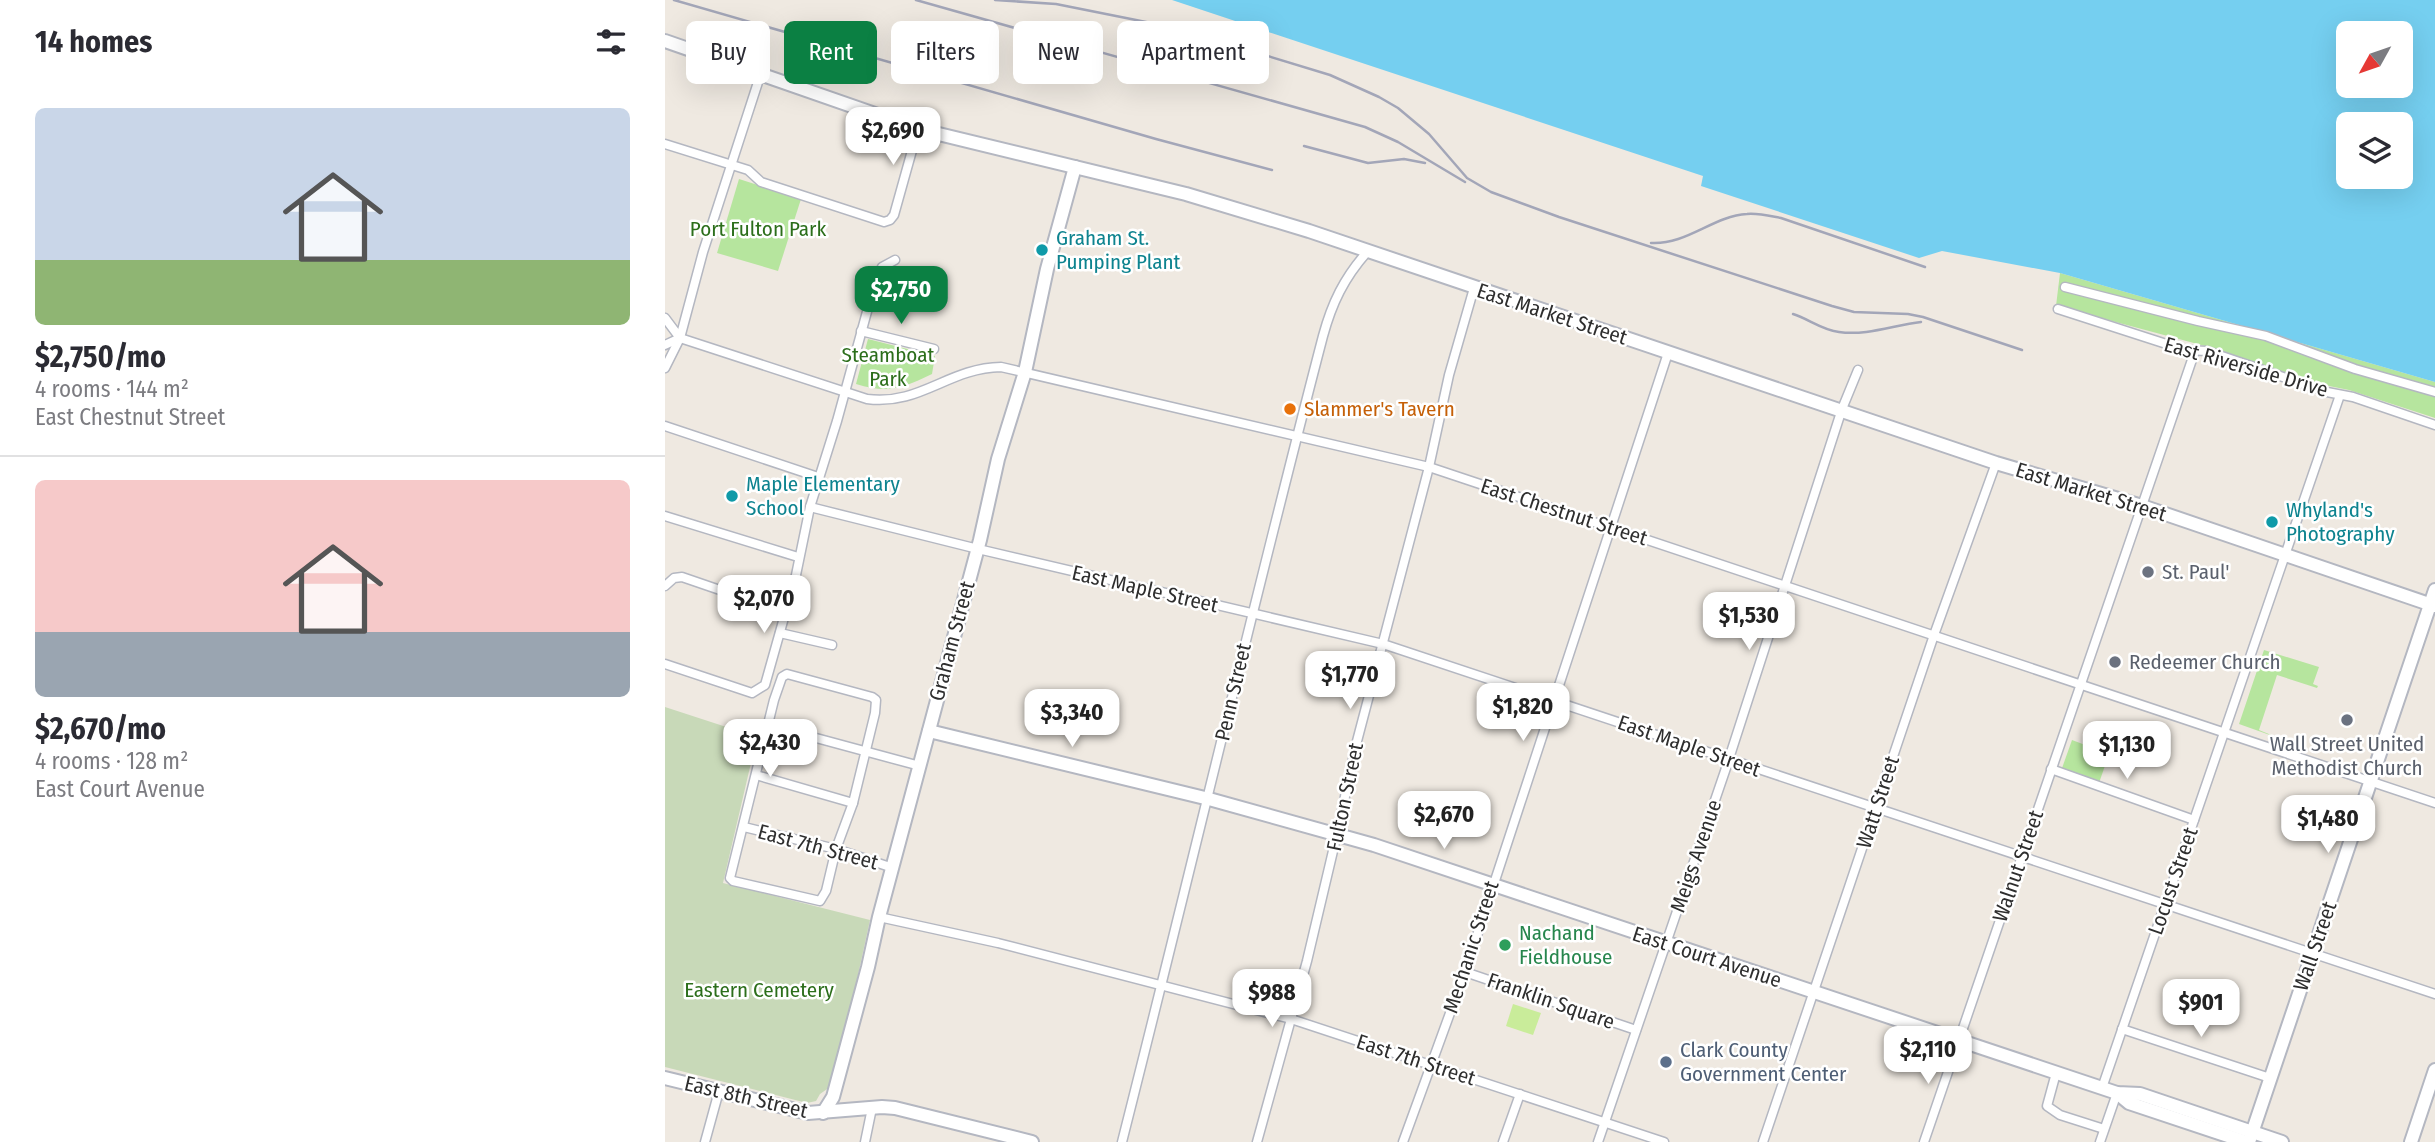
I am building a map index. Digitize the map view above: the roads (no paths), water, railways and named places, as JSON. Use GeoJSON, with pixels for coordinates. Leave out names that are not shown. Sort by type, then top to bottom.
{"type":"FeatureCollection","features":[{"type":"Feature","properties":{"kind":"street","name":"East Market Street"},"geometry":{"type":"LineString","coordinates":[[665,41],[686,48]]}},
{"type":"Feature","properties":{"kind":"street","name":"East Market Street"},"geometry":{"type":"LineString","coordinates":[[770,76],[918,129],[1186,194],[1309,231],[1996,463],[2141,506],[2433,605]]}},
{"type":"Feature","properties":{"kind":"street"},"geometry":{"type":"LineString","coordinates":[[665,368],[680,338],[703,252],[757,84]]}},
{"type":"Feature","properties":{"kind":"street"},"geometry":{"type":"LineString","coordinates":[[665,144],[748,170],[761,182],[884,222],[890,220],[897,206],[918,129]]}},
{"type":"Feature","properties":{"kind":"street","name":"Graham Street"},"geometry":{"type":"LineString","coordinates":[[823,1112],[834,1097],[879,917],[978,549],[997,459],[1025,372],[1047,269],[1075,167]]}},
{"type":"Feature","properties":{"kind":"street","name":"Penn Street"},"geometry":{"type":"LineString","coordinates":[[1122,1142],[1209,799],[1251,614],[1330,312],[1343,282],[1367,252]]}},
{"type":"Feature","properties":{"kind":"street"},"geometry":{"type":"LineString","coordinates":[[665,664],[752,693],[765,685],[796,575],[818,477],[845,393],[861,331],[879,274],[887,263],[895,261]]}},
{"type":"Feature","properties":{"kind":"street"},"geometry":{"type":"LineString","coordinates":[[2065,286],[2199,321],[2266,335],[2355,369],[2435,392]]}},
{"type":"Feature","properties":{"kind":"street","name":"Fulton Street"},"geometry":{"type":"LineString","coordinates":[[1257,1142],[1291,1019],[1356,746],[1429,467],[1449,375],[1474,288]]}},
{"type":"Feature","properties":{"kind":"street","name":"East Riverside Drive"},"geometry":{"type":"LineString","coordinates":[[2058,309],[2185,351],[2207,351],[2435,425]]}},
{"type":"Feature","properties":{"kind":"street"},"geometry":{"type":"LineString","coordinates":[[665,318],[680,338]]}},
{"type":"Feature","properties":{"kind":"street"},"geometry":{"type":"LineString","coordinates":[[861,331],[934,349]]}},
{"type":"Feature","properties":{"kind":"street"},"geometry":{"type":"LineString","coordinates":[[665,345],[680,338]]}},
{"type":"Feature","properties":{"kind":"street","name":"East Chestnut Street"},"geometry":{"type":"LineString","coordinates":[[680,338],[845,393],[879,401],[899,400],[959,374],[984,367],[1000,367],[1429,467],[2435,803]]}},
{"type":"Feature","properties":{"kind":"street","name":"Walnut Street"},"geometry":{"type":"LineString","coordinates":[[1924,1142],[2195,351]]}},
{"type":"Feature","properties":{"kind":"street","name":"Mechanic Street"},"geometry":{"type":"LineString","coordinates":[[1403,1142],[1465,972],[1668,353]]}},
{"type":"Feature","properties":{"kind":"street","name":"Meigs Avenue"},"geometry":{"type":"LineString","coordinates":[[1598,1142],[1729,759],[1842,410],[1858,370]]}},
{"type":"Feature","properties":{"kind":"street","name":"Locust Street"},"geometry":{"type":"LineString","coordinates":[[2102,1088],[2340,395]]}},
{"type":"Feature","properties":{"kind":"street"},"geometry":{"type":"LineString","coordinates":[[665,426],[818,477]]}},
{"type":"Feature","properties":{"kind":"street","name":"Watt Street"},"geometry":{"type":"LineString","coordinates":[[1763,1142],[1934,635],[1996,463]]}},
{"type":"Feature","properties":{"kind":"street","name":"East Maple Street"},"geometry":{"type":"LineString","coordinates":[[810,507],[1383,644],[2435,994]]}},
{"type":"Feature","properties":{"kind":"street"},"geometry":{"type":"LineString","coordinates":[[665,516],[798,557]]}},
{"type":"Feature","properties":{"kind":"street"},"geometry":{"type":"LineString","coordinates":[[665,586],[674,578],[682,577],[784,612]]}},
{"type":"Feature","properties":{"kind":"street","name":"Wall Street"},"geometry":{"type":"LineString","coordinates":[[2249,1138],[2433,605],[2435,590]]}},
{"type":"Feature","properties":{"kind":"street"},"geometry":{"type":"LineString","coordinates":[[780,633],[832,645]]}},
{"type":"Feature","properties":{"kind":"street"},"geometry":{"type":"LineString","coordinates":[[787,674],[799,676],[876,700],[865,752],[853,803],[836,849],[826,891],[820,901],[733,881],[730,878],[782,677],[787,674]]}},
{"type":"Feature","properties":{"kind":"street"},"geometry":{"type":"LineString","coordinates":[[768,725],[920,766]]}},
{"type":"Feature","properties":{"kind":"street","name":"East Court Avenue"},"geometry":{"type":"LineString","coordinates":[[929,732],[1209,799],[1337,834],[2117,1094],[2140,1094],[2249,1138],[2283,1142]]}},
{"type":"Feature","properties":{"kind":"street"},"geometry":{"type":"LineString","coordinates":[[2051,769],[2194,820]]}},
{"type":"Feature","properties":{"kind":"street"},"geometry":{"type":"LineString","coordinates":[[756,775],[853,803]]}},
{"type":"Feature","properties":{"kind":"street","name":"East 7th Street"},"geometry":{"type":"LineString","coordinates":[[744,827],[836,849],[893,867]]}},
{"type":"Feature","properties":{"kind":"street","name":"East 7th Street"},"geometry":{"type":"LineString","coordinates":[[879,917],[997,943],[1291,1019],[1664,1142]]}},
{"type":"Feature","properties":{"kind":"street","name":"Franklin Square"},"geometry":{"type":"LineString","coordinates":[[1465,972],[1636,1030]]}},
{"type":"Feature","properties":{"kind":"street"},"geometry":{"type":"LineString","coordinates":[[2122,1029],[2270,1078]]}},
{"type":"Feature","properties":{"kind":"street"},"geometry":{"type":"LineString","coordinates":[[2411,1142],[2435,1070]]}},
{"type":"Feature","properties":{"kind":"street"},"geometry":{"type":"LineString","coordinates":[[2056,1073],[2047,1106],[2060,1115],[2104,1129]]}},
{"type":"Feature","properties":{"kind":"street","name":"East 8th Street"},"geometry":{"type":"LineString","coordinates":[[665,1078],[808,1113],[895,1108],[998,1138],[1033,1142]]}},
{"type":"Feature","properties":{"kind":"street"},"geometry":{"type":"LineString","coordinates":[[705,1142],[719,1091]]}},
{"type":"Feature","properties":{"kind":"street"},"geometry":{"type":"LineString","coordinates":[[1503,1142],[1520,1094]]}},
{"type":"Feature","properties":{"kind":"street"},"geometry":{"type":"LineString","coordinates":[[2100,1142],[2117,1094]]}},
{"type":"Feature","properties":{"kind":"street"},"geometry":{"type":"LineString","coordinates":[[865,1142],[872,1108]]}},
{"type":"Feature","properties":{"kind":"water"},"geometry":{"type":"Polygon","coordinates":[[[1172,0],[2435,0],[2435,382],[2060,273],[1942,251],[1919,258],[1701,186],[1703,176],[1269,32],[1269,21],[1235,21],[1172,0]]]}},
{"type":"Feature","properties":{"kind":"railway"},"geometry":{"type":"LineString","coordinates":[[674,0],[1272,170]]}},
{"type":"Feature","properties":{"kind":"railway"},"geometry":{"type":"LineString","coordinates":[[916,0],[1365,127],[1398,142],[1465,182]]}},
{"type":"Feature","properties":{"kind":"railway"},"geometry":{"type":"LineString","coordinates":[[995,0],[1056,4],[1176,28],[1330,75],[1398,108],[1429,134],[1467,178],[1491,192],[1559,217],[1832,306],[1854,312],[1923,317],[2022,350]]}},
{"type":"Feature","properties":{"kind":"railway"},"geometry":{"type":"LineString","coordinates":[[1304,146],[1368,163],[1404,159],[1425,163]]}},
{"type":"Feature","properties":{"kind":"railway"},"geometry":{"type":"LineString","coordinates":[[1651,243],[1676,240],[1735,216],[1756,214],[1781,218],[1925,267]]}},
{"type":"Feature","properties":{"kind":"railway"},"geometry":{"type":"LineString","coordinates":[[1793,314],[1827,329],[1849,333],[1921,322]]}},
{"type":"Feature","properties":{"kind":"place","name":"Graham St. Pumping Plant"},"geometry":{"type":"Point","coordinates":[1042,250]}},
{"type":"Feature","properties":{"kind":"place","name":"Slammer's Tavern"},"geometry":{"type":"Point","coordinates":[1290,409]}},
{"type":"Feature","properties":{"kind":"place","name":"Maple Elementary School"},"geometry":{"type":"Point","coordinates":[732,496]}},
{"type":"Feature","properties":{"kind":"place","name":"Whyland's Photography"},"geometry":{"type":"Point","coordinates":[2272,522]}},
{"type":"Feature","properties":{"kind":"place","name":"St. Paul'"},"geometry":{"type":"Point","coordinates":[2148,572]}},
{"type":"Feature","properties":{"kind":"place","name":"Redeemer Church"},"geometry":{"type":"Point","coordinates":[2115,662]}},
{"type":"Feature","properties":{"kind":"place","name":"Wall Street United Methodist Church"},"geometry":{"type":"Point","coordinates":[2347,720]}},
{"type":"Feature","properties":{"kind":"place","name":"Nachand Fieldhouse"},"geometry":{"type":"Point","coordinates":[1505,945]}},
{"type":"Feature","properties":{"kind":"place","name":"Clark County Government Center"},"geometry":{"type":"Point","coordinates":[1666,1062]}},
{"type":"Feature","properties":{"kind":"park label","name":"Port Fulton Park"},"geometry":{"type":"Point","coordinates":[758,229]}},
{"type":"Feature","properties":{"kind":"park label","name":"Steamboat Park"},"geometry":{"type":"Point","coordinates":[888,367]}},
{"type":"Feature","properties":{"kind":"park label","name":"Eastern Cemetery"},"geometry":{"type":"Point","coordinates":[759,990]}}]}
